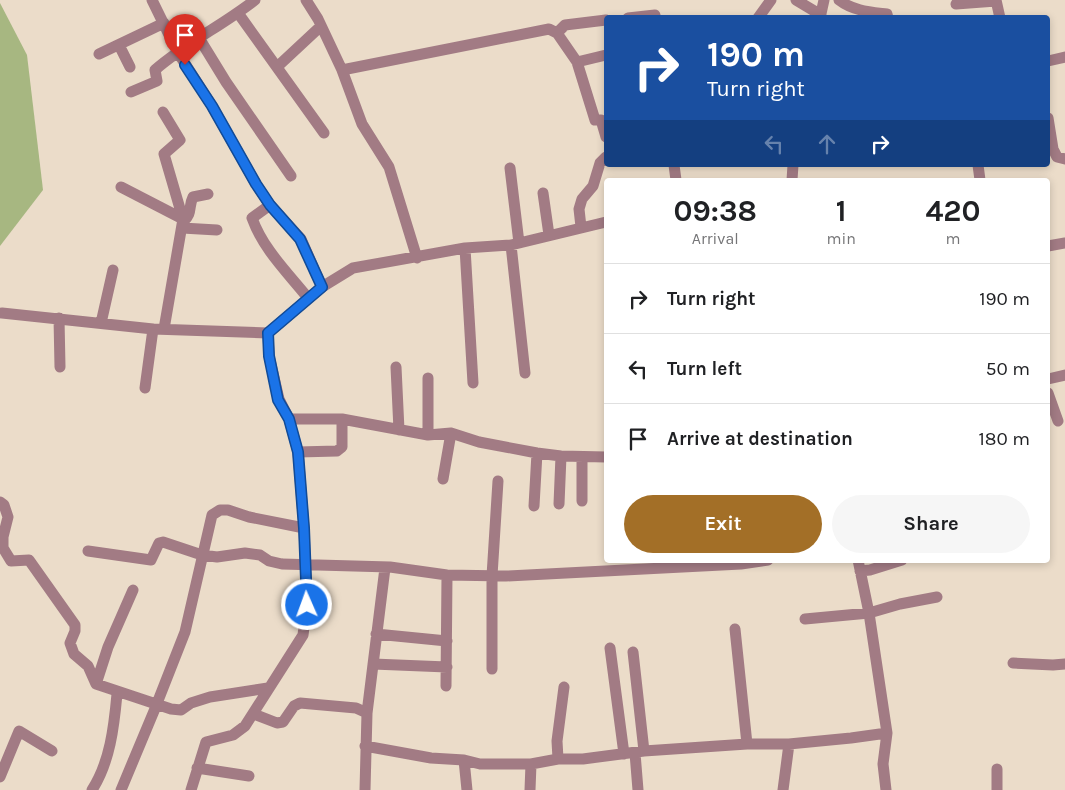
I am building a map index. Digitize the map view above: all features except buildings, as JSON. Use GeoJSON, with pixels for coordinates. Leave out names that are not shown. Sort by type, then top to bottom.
{"type":"FeatureCollection","features":[{"type":"Feature","properties":{"kind":"street"},"geometry":{"type":"LineString","coordinates":[[152,0],[177,51],[212,106],[256,184],[270,205],[300,239],[322,287]]}},
{"type":"Feature","properties":{"kind":"street"},"geometry":{"type":"LineString","coordinates":[[132,92],[157,81],[155,70],[177,51],[238,13],[255,0]]}},
{"type":"Feature","properties":{"kind":"street"},"geometry":{"type":"LineString","coordinates":[[321,0],[309,3],[342,70],[362,124],[389,167],[417,258]]}},
{"type":"Feature","properties":{"kind":"street"},"geometry":{"type":"LineString","coordinates":[[760,15],[771,0]]}},
{"type":"Feature","properties":{"kind":"street"},"geometry":{"type":"LineString","coordinates":[[796,0],[818,15]]}},
{"type":"Feature","properties":{"kind":"street"},"geometry":{"type":"LineString","coordinates":[[820,15],[824,0]]}},
{"type":"Feature","properties":{"kind":"street"},"geometry":{"type":"LineString","coordinates":[[839,0],[845,5],[867,12],[888,15]]}},
{"type":"Feature","properties":{"kind":"street"},"geometry":{"type":"LineString","coordinates":[[956,4],[996,0],[999,15]]}},
{"type":"Feature","properties":{"kind":"street"},"geometry":{"type":"LineString","coordinates":[[238,13],[324,133]]}},
{"type":"Feature","properties":{"kind":"street"},"geometry":{"type":"LineString","coordinates":[[648,15],[655,14]]}},
{"type":"Feature","properties":{"kind":"street"},"geometry":{"type":"LineString","coordinates":[[558,33],[564,24],[604,20]]}},
{"type":"Feature","properties":{"kind":"street"},"geometry":{"type":"LineString","coordinates":[[99,54],[164,23]]}},
{"type":"Feature","properties":{"kind":"street"},"geometry":{"type":"LineString","coordinates":[[277,67],[321,26]]}},
{"type":"Feature","properties":{"kind":"street"},"geometry":{"type":"LineString","coordinates":[[342,70],[549,29],[558,33],[577,62],[595,120],[604,119]]}},
{"type":"Feature","properties":{"kind":"street"},"geometry":{"type":"LineString","coordinates":[[199,38],[226,82],[291,176]]}},
{"type":"Feature","properties":{"kind":"street"},"geometry":{"type":"LineString","coordinates":[[119,45],[130,67]]}},
{"type":"Feature","properties":{"kind":"street"},"geometry":{"type":"LineString","coordinates":[[577,62],[604,55]]}},
{"type":"Feature","properties":{"kind":"street"},"geometry":{"type":"LineString","coordinates":[[1050,61],[1065,57]]}},
{"type":"Feature","properties":{"kind":"street"},"geometry":{"type":"LineString","coordinates":[[163,112],[180,140],[164,154],[183,223]]}},
{"type":"Feature","properties":{"kind":"street"},"geometry":{"type":"LineString","coordinates":[[1050,130],[1053,149],[1058,157],[1065,159]]}},
{"type":"Feature","properties":{"kind":"street"},"geometry":{"type":"LineString","coordinates":[[580,227],[579,210],[582,199],[593,186],[600,163],[604,159]]}},
{"type":"Feature","properties":{"kind":"street"},"geometry":{"type":"LineString","coordinates":[[510,168],[525,373]]}},
{"type":"Feature","properties":{"kind":"street"},"geometry":{"type":"LineString","coordinates":[[121,187],[183,223],[217,230]]}},
{"type":"Feature","properties":{"kind":"street"},"geometry":{"type":"LineString","coordinates":[[543,193],[549,235]]}},
{"type":"Feature","properties":{"kind":"street"},"geometry":{"type":"LineString","coordinates":[[144,388],[159,329],[179,234],[183,223],[191,211],[193,197],[208,194]]}},
{"type":"Feature","properties":{"kind":"street"},"geometry":{"type":"LineString","coordinates":[[270,205],[252,218],[256,228],[270,251],[308,298]]}},
{"type":"Feature","properties":{"kind":"street"},"geometry":{"type":"LineString","coordinates":[[2,313],[159,329],[268,333],[322,287],[353,268],[465,248],[515,244],[604,222]]}},
{"type":"Feature","properties":{"kind":"street"},"geometry":{"type":"LineString","coordinates":[[1050,246],[1065,243]]}},
{"type":"Feature","properties":{"kind":"street"},"geometry":{"type":"LineString","coordinates":[[465,248],[473,383]]}},
{"type":"Feature","properties":{"kind":"street"},"geometry":{"type":"LineString","coordinates":[[100,323],[114,270]]}},
{"type":"Feature","properties":{"kind":"street"},"geometry":{"type":"LineString","coordinates":[[59,318],[60,367]]}},
{"type":"Feature","properties":{"kind":"street"},"geometry":{"type":"LineString","coordinates":[[190,790],[206,742],[233,735],[245,726],[254,714],[302,634],[307,605],[304,528],[298,452],[289,419],[278,400],[269,356],[268,333]]}},
{"type":"Feature","properties":{"kind":"street"},"geometry":{"type":"LineString","coordinates":[[396,367],[399,430]]}},
{"type":"Feature","properties":{"kind":"street"},"geometry":{"type":"LineString","coordinates":[[1050,379],[1065,375]]}},
{"type":"Feature","properties":{"kind":"street"},"geometry":{"type":"LineString","coordinates":[[428,378],[428,436]]}},
{"type":"Feature","properties":{"kind":"street"},"geometry":{"type":"LineString","coordinates":[[1050,399],[1057,422]]}},
{"type":"Feature","properties":{"kind":"street"},"geometry":{"type":"LineString","coordinates":[[289,419],[342,419],[428,436],[451,433],[479,442],[537,453],[604,458]]}},
{"type":"Feature","properties":{"kind":"street"},"geometry":{"type":"LineString","coordinates":[[298,452],[337,451],[342,447],[342,419]]}},
{"type":"Feature","properties":{"kind":"street"},"geometry":{"type":"LineString","coordinates":[[443,479],[451,433]]}},
{"type":"Feature","properties":{"kind":"street"},"geometry":{"type":"LineString","coordinates":[[534,506],[537,453]]}},
{"type":"Feature","properties":{"kind":"street"},"geometry":{"type":"LineString","coordinates":[[559,504],[561,456]]}},
{"type":"Feature","properties":{"kind":"street"},"geometry":{"type":"LineString","coordinates":[[582,457],[582,501]]}},
{"type":"Feature","properties":{"kind":"street"},"geometry":{"type":"LineString","coordinates":[[492,669],[492,576],[498,481]]}},
{"type":"Feature","properties":{"kind":"street"},"geometry":{"type":"LineString","coordinates":[[0,502],[4,505],[8,517],[3,548],[5,560],[29,560],[75,625],[75,631],[70,643],[74,654],[88,666],[96,684],[158,703],[171,709],[181,710],[191,702],[210,697],[268,688]]}},
{"type":"Feature","properties":{"kind":"street"},"geometry":{"type":"LineString","coordinates":[[121,790],[158,703],[185,632],[212,515],[220,510],[228,510],[250,517],[304,528]]}},
{"type":"Feature","properties":{"kind":"street"},"geometry":{"type":"LineString","coordinates":[[88,551],[151,560],[159,543],[163,542],[202,555],[217,557],[245,553],[260,555],[269,561],[282,564],[306,563],[390,567],[447,576],[492,576],[748,563]]}},
{"type":"Feature","properties":{"kind":"street"},"geometry":{"type":"LineString","coordinates":[[859,566],[870,570],[892,563]]}},
{"type":"Feature","properties":{"kind":"street"},"geometry":{"type":"LineString","coordinates":[[859,566],[869,613],[887,733],[883,764],[886,790]]}},
{"type":"Feature","properties":{"kind":"street"},"geometry":{"type":"LineString","coordinates":[[365,790],[367,713],[385,568]]}},
{"type":"Feature","properties":{"kind":"street"},"geometry":{"type":"LineString","coordinates":[[446,686],[447,576]]}},
{"type":"Feature","properties":{"kind":"street"},"geometry":{"type":"LineString","coordinates":[[96,684],[108,647],[133,590]]}},
{"type":"Feature","properties":{"kind":"street"},"geometry":{"type":"LineString","coordinates":[[805,619],[869,613],[900,604],[936,597]]}},
{"type":"Feature","properties":{"kind":"street"},"geometry":{"type":"LineString","coordinates":[[735,629],[747,744]]}},
{"type":"Feature","properties":{"kind":"street"},"geometry":{"type":"LineString","coordinates":[[376,634],[447,641]]}},
{"type":"Feature","properties":{"kind":"street"},"geometry":{"type":"LineString","coordinates":[[610,648],[634,753]]}},
{"type":"Feature","properties":{"kind":"street"},"geometry":{"type":"LineString","coordinates":[[633,652],[634,753],[638,790]]}},
{"type":"Feature","properties":{"kind":"street"},"geometry":{"type":"LineString","coordinates":[[1013,663],[1065,664]]}},
{"type":"Feature","properties":{"kind":"street"},"geometry":{"type":"LineString","coordinates":[[373,664],[447,667]]}},
{"type":"Feature","properties":{"kind":"street"},"geometry":{"type":"LineString","coordinates":[[558,759],[557,741],[564,687]]}},
{"type":"Feature","properties":{"kind":"street"},"geometry":{"type":"LineString","coordinates":[[92,790],[102,770],[114,728],[117,694]]}},
{"type":"Feature","properties":{"kind":"street"},"geometry":{"type":"LineString","coordinates":[[254,714],[278,723],[283,722],[294,706],[300,703],[356,708],[367,713]]}},
{"type":"Feature","properties":{"kind":"street"},"geometry":{"type":"LineString","coordinates":[[0,777],[19,732],[52,751]]}},
{"type":"Feature","properties":{"kind":"street"},"geometry":{"type":"LineString","coordinates":[[365,746],[431,758],[464,760],[480,764],[531,764],[558,759],[583,759],[747,744],[789,744],[887,733]]}},
{"type":"Feature","properties":{"kind":"street"},"geometry":{"type":"LineString","coordinates":[[783,790],[789,744]]}},
{"type":"Feature","properties":{"kind":"street"},"geometry":{"type":"LineString","coordinates":[[464,760],[467,790]]}},
{"type":"Feature","properties":{"kind":"street"},"geometry":{"type":"LineString","coordinates":[[530,790],[531,764]]}},
{"type":"Feature","properties":{"kind":"street"},"geometry":{"type":"LineString","coordinates":[[197,768],[249,776]]}},
{"type":"Feature","properties":{"kind":"street"},"geometry":{"type":"LineString","coordinates":[[997,770],[997,790]]}},
{"type":"Feature","properties":{"kind":"green space"},"geometry":{"type":"Polygon","coordinates":[[[0,3],[27,55],[43,190],[0,246],[0,3]]]}},
{"type":"Feature","properties":{"kind":"route"},"geometry":{"type":"LineString","coordinates":[[185,65],[212,106],[256,184],[270,205],[300,239],[322,287],[268,333],[269,356],[278,400],[289,419],[298,452],[304,528],[307,605]]}}]}
